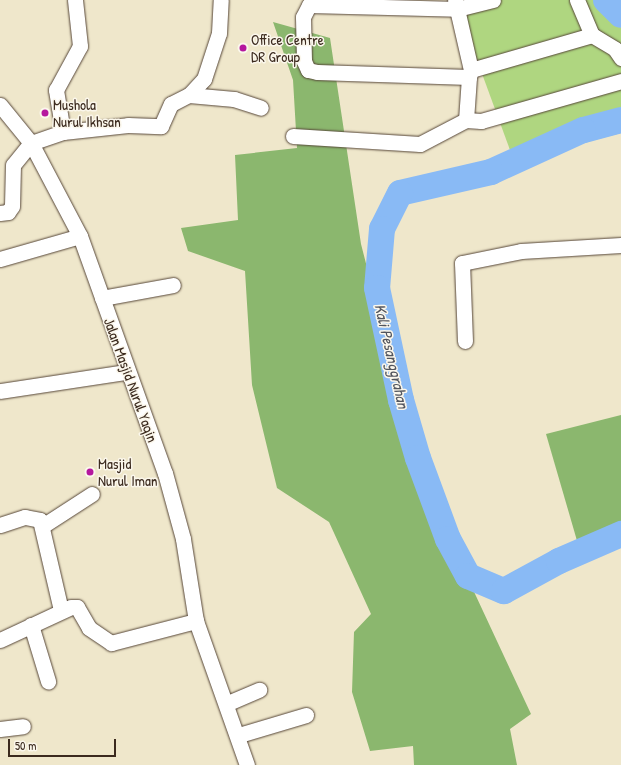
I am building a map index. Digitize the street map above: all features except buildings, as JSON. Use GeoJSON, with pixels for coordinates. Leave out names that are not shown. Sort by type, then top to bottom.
{"type":"FeatureCollection","features":[{"type":"Feature","properties":{"kind":"street"},"geometry":{"type":"LineString","coordinates":[[63,132],[56,90],[80,46],[75,0]]}},
{"type":"Feature","properties":{"kind":"street"},"geometry":{"type":"LineString","coordinates":[[0,213],[8,212],[12,206],[13,165],[31,142],[63,132],[128,125],[161,126],[171,104],[189,96],[204,79],[219,34],[222,0]]}},
{"type":"Feature","properties":{"kind":"street"},"geometry":{"type":"LineString","coordinates":[[493,0],[456,5],[309,5],[303,17],[304,62],[308,70],[317,72],[470,74],[592,35]]}},
{"type":"Feature","properties":{"kind":"street"},"geometry":{"type":"LineString","coordinates":[[578,0],[592,35],[614,48],[621,58]]}},
{"type":"Feature","properties":{"kind":"street"},"geometry":{"type":"LineString","coordinates":[[456,5],[470,74],[466,120]]}},
{"type":"Feature","properties":{"kind":"street"},"geometry":{"type":"LineString","coordinates":[[293,136],[420,144],[466,120],[481,121],[621,81]]}},
{"type":"Feature","properties":{"kind":"street"},"geometry":{"type":"LineString","coordinates":[[189,96],[234,99],[261,108]]}},
{"type":"Feature","properties":{"kind":"street","name":"Jalan Masjid Nurul Yaqin"},"geometry":{"type":"LineString","coordinates":[[0,104],[31,142],[80,236],[126,372],[165,473],[183,539],[196,621],[239,735],[247,765]]}},
{"type":"Feature","properties":{"kind":"street"},"geometry":{"type":"LineString","coordinates":[[0,259],[80,236]]}},
{"type":"Feature","properties":{"kind":"street"},"geometry":{"type":"LineString","coordinates":[[465,341],[462,263],[521,251],[621,245]]}},
{"type":"Feature","properties":{"kind":"street"},"geometry":{"type":"LineString","coordinates":[[102,298],[173,285]]}},
{"type":"Feature","properties":{"kind":"street"},"geometry":{"type":"LineString","coordinates":[[0,391],[126,372]]}},
{"type":"Feature","properties":{"kind":"street"},"geometry":{"type":"LineString","coordinates":[[44,525],[92,494]]}},
{"type":"Feature","properties":{"kind":"street"},"geometry":{"type":"LineString","coordinates":[[0,525],[25,517],[35,517],[44,525],[61,610]]}},
{"type":"Feature","properties":{"kind":"street"},"geometry":{"type":"LineString","coordinates":[[0,640],[61,610],[77,607],[89,628],[112,643],[196,621]]}},
{"type":"Feature","properties":{"kind":"street"},"geometry":{"type":"LineString","coordinates":[[31,625],[48,681]]}},
{"type":"Feature","properties":{"kind":"street"},"geometry":{"type":"LineString","coordinates":[[228,704],[259,690]]}},
{"type":"Feature","properties":{"kind":"street"},"geometry":{"type":"LineString","coordinates":[[239,735],[306,715]]}},
{"type":"Feature","properties":{"kind":"street"},"geometry":{"type":"LineString","coordinates":[[0,729],[22,726]]}},
{"type":"Feature","properties":{"kind":"green space"},"geometry":{"type":"Polygon","coordinates":[[[455,0],[621,0],[621,133],[514,161],[455,0]]]}},
{"type":"Feature","properties":{"kind":"green space"},"geometry":{"type":"Polygon","coordinates":[[[273,22],[330,38],[361,244],[421,478],[531,714],[510,729],[517,765],[414,765],[413,746],[370,751],[352,692],[354,632],[371,614],[329,522],[277,488],[252,385],[245,271],[188,251],[181,228],[238,220],[235,155],[297,148],[293,80],[273,22]]]}},
{"type":"Feature","properties":{"kind":"green space"},"geometry":{"type":"Polygon","coordinates":[[[621,415],[621,535],[580,551],[546,434],[621,415]]]}},
{"type":"Feature","properties":{"kind":"waterway","name":"Kali Pesanggrahan"},"geometry":{"type":"LineString","coordinates":[[606,0],[621,15]]}},
{"type":"Feature","properties":{"kind":"waterway","name":"Kali Pesanggrahan"},"geometry":{"type":"LineString","coordinates":[[621,120],[583,130],[491,172],[400,193],[382,229],[377,288],[401,400],[418,458],[448,539],[468,576],[504,591],[559,561],[621,534]]}},
{"type":"Feature","properties":{"kind":"place","name":"Office Centre DR Group"},"geometry":{"type":"Point","coordinates":[243,48]}},
{"type":"Feature","properties":{"kind":"place","name":"Mushola Nurul Ikhsan"},"geometry":{"type":"Point","coordinates":[45,113]}},
{"type":"Feature","properties":{"kind":"place","name":"Masjid Nurul Iman"},"geometry":{"type":"Point","coordinates":[90,472]}}]}
